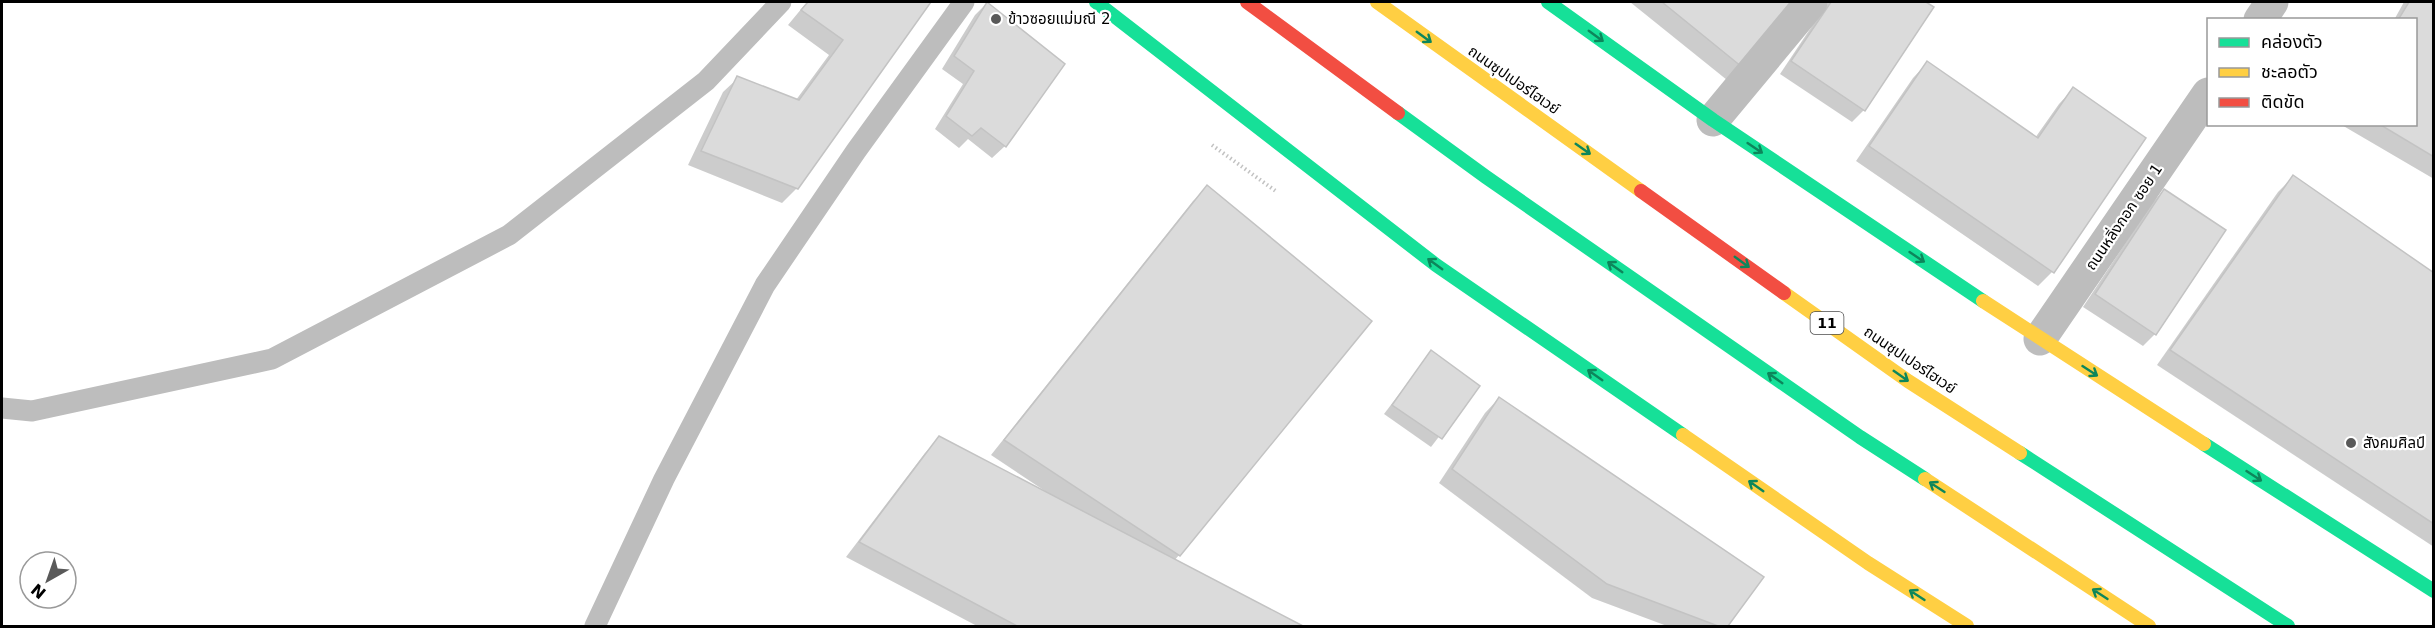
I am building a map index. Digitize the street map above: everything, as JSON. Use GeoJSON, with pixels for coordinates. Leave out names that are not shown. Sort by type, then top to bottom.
{"type":"FeatureCollection","features":[{"type":"Feature","properties":{"kind":"main road"},"geometry":{"type":"LineString","coordinates":[[1096,2],[1436,265],[1869,563],[1967,627]]}},
{"type":"Feature","properties":{"kind":"main road"},"geometry":{"type":"LineString","coordinates":[[1247,2],[1525,205],[1860,437],[2149,627]]}},
{"type":"Feature","properties":{"kind":"main road","name":"ถนนซุปเปอร์ไฮเวย์"},"geometry":{"type":"LineString","coordinates":[[1377,2],[1908,381],[2288,627]]}},
{"type":"Feature","properties":{"kind":"main road"},"geometry":{"type":"LineString","coordinates":[[1548,2],[1713,120],[2040,339],[2433,591]]}},
{"type":"Feature","properties":{"kind":"street"},"geometry":{"type":"LineString","coordinates":[[1713,120],[1811,2]]}},
{"type":"Feature","properties":{"kind":"street"},"geometry":{"type":"LineString","coordinates":[[2261,18],[2272,2]]}},
{"type":"Feature","properties":{"kind":"street","name":"ถนนหลิ่งกอก ซอย 1"},"geometry":{"type":"LineString","coordinates":[[2040,339],[2207,95]]}},
{"type":"Feature","properties":{"kind":"lane"},"geometry":{"type":"LineString","coordinates":[[2,408],[32,411],[272,359],[509,235],[706,81],[781,2]]}},
{"type":"Feature","properties":{"kind":"lane"},"geometry":{"type":"LineString","coordinates":[[595,627],[664,478],[765,285],[856,151],[964,2]]}},
{"type":"Feature","properties":{"kind":"building"},"geometry":{"type":"Polygon","coordinates":[[[808,2],[931,2],[798,189],[701,151],[737,76],[799,100],[843,40],[801,10],[808,2]]]}},
{"type":"Feature","properties":{"kind":"building"},"geometry":{"type":"Polygon","coordinates":[[[987,2],[1065,64],[1006,147],[981,128],[972,136],[946,116],[974,71],[954,56],[987,2]]]}},
{"type":"Feature","properties":{"kind":"building"},"geometry":{"type":"Polygon","coordinates":[[[1662,2],[1795,2],[1742,67],[1662,2]]]}},
{"type":"Feature","properties":{"kind":"building"},"geometry":{"type":"Polygon","coordinates":[[[1831,2],[1926,2],[1934,7],[1865,111],[1791,61],[1831,2]]]}},
{"type":"Feature","properties":{"kind":"building"},"geometry":{"type":"Polygon","coordinates":[[[2409,2],[2434,2],[2434,157],[2382,126],[2417,126],[2417,18],[2399,18],[2409,2]]]}},
{"type":"Feature","properties":{"kind":"building"},"geometry":{"type":"Polygon","coordinates":[[[1927,61],[2038,138],[2073,87],[2146,138],[2054,273],[1869,146],[1927,61]]]}},
{"type":"Feature","properties":{"kind":"building"},"geometry":{"type":"Polygon","coordinates":[[[2293,175],[2434,273],[2434,524],[2170,350],[2293,175]]]}},
{"type":"Feature","properties":{"kind":"building"},"geometry":{"type":"Polygon","coordinates":[[[1207,185],[1372,321],[1180,556],[1004,440],[1207,185]]]}},
{"type":"Feature","properties":{"kind":"building"},"geometry":{"type":"Polygon","coordinates":[[[2164,189],[2226,230],[2156,335],[2095,294],[2164,189]]]}},
{"type":"Feature","properties":{"kind":"building"},"geometry":{"type":"Polygon","coordinates":[[[1431,350],[1480,386],[1442,439],[1392,405],[1431,350]]]}},
{"type":"Feature","properties":{"kind":"building"},"geometry":{"type":"Polygon","coordinates":[[[1499,397],[1764,577],[1728,626],[1718,626],[1607,584],[1452,469],[1499,397]]]}},
{"type":"Feature","properties":{"kind":"building"},"geometry":{"type":"Polygon","coordinates":[[[939,436],[1303,626],[1017,626],[859,542],[939,436]]]}},
{"type":"Feature","properties":{"kind":"traffic: fast"},"geometry":{"type":"LineString","coordinates":[[1096,2],[1436,265],[1683,435]]}},
{"type":"Feature","properties":{"kind":"traffic: fast"},"geometry":{"type":"LineString","coordinates":[[1548,2],[1713,120],[1983,301]]}},
{"type":"Feature","properties":{"kind":"traffic: fast"},"geometry":{"type":"LineString","coordinates":[[1398,113],[1486,177],[1860,437],[1925,479]]}},
{"type":"Feature","properties":{"kind":"traffic: fast"},"geometry":{"type":"LineString","coordinates":[[2204,444],[2434,591]]}},
{"type":"Feature","properties":{"kind":"traffic: fast"},"geometry":{"type":"LineString","coordinates":[[2020,453],[2288,626]]}},
{"type":"Feature","properties":{"kind":"traffic: slow"},"geometry":{"type":"LineString","coordinates":[[1377,2],[1641,191]]}},
{"type":"Feature","properties":{"kind":"traffic: slow"},"geometry":{"type":"LineString","coordinates":[[1784,293],[1908,381],[2020,453]]}},
{"type":"Feature","properties":{"kind":"traffic: slow"},"geometry":{"type":"LineString","coordinates":[[1983,301],[2204,444]]}},
{"type":"Feature","properties":{"kind":"traffic: slow"},"geometry":{"type":"LineString","coordinates":[[1683,435],[1868,563],[1967,626]]}},
{"type":"Feature","properties":{"kind":"traffic: slow"},"geometry":{"type":"LineString","coordinates":[[1925,479],[2149,626]]}},
{"type":"Feature","properties":{"kind":"traffic: jam"},"geometry":{"type":"LineString","coordinates":[[1247,2],[1398,113]]}},
{"type":"Feature","properties":{"kind":"traffic: jam"},"geometry":{"type":"LineString","coordinates":[[1641,191],[1784,293]]}},
{"type":"Feature","properties":{"kind":"place","name":"ข้าวซอยแม่มณี 2"},"geometry":{"type":"Point","coordinates":[996,19]}},
{"type":"Feature","properties":{"kind":"place","name":"สังคมศิลป์"},"geometry":{"type":"Point","coordinates":[2351,443]}}]}
